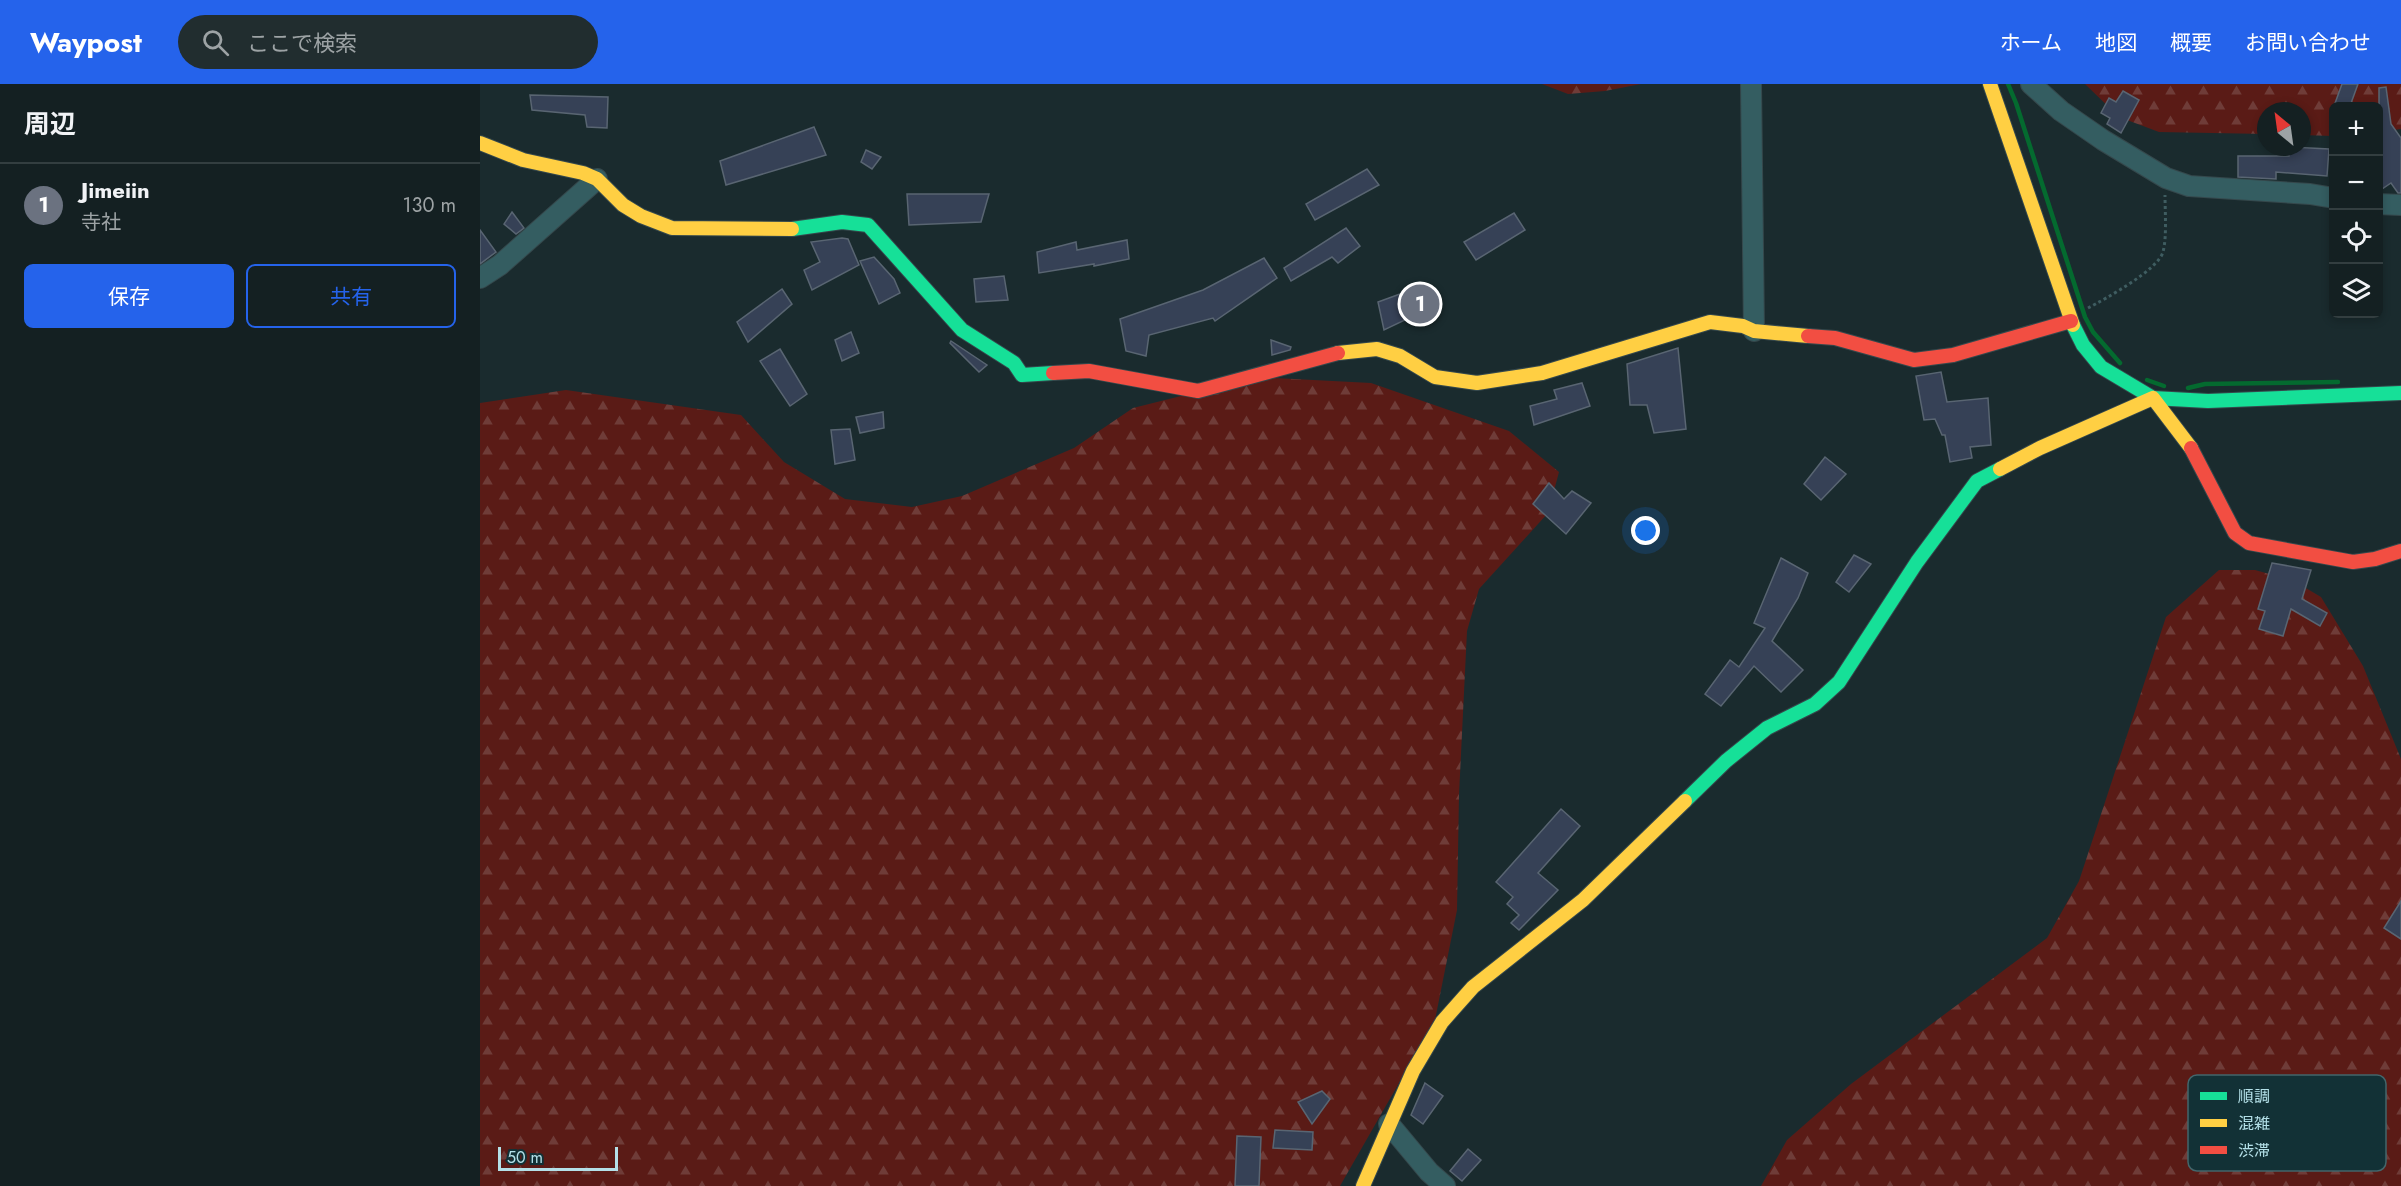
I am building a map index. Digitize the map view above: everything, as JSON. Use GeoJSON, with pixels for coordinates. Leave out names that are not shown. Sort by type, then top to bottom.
{"type":"FeatureCollection","features":[{"type":"Feature","properties":{"kind":"street"},"geometry":{"type":"LineString","coordinates":[[1751,84],[1754,331]]}},
{"type":"Feature","properties":{"kind":"street"},"geometry":{"type":"LineString","coordinates":[[1990,84],[2070,321],[2083,345],[2101,367],[2153,398],[2196,455],[2235,533],[2249,543],[2353,562],[2375,559],[2401,551]]}},
{"type":"Feature","properties":{"kind":"street"},"geometry":{"type":"LineString","coordinates":[[2031,84],[2061,111],[2103,140],[2166,178],[2188,186],[2329,197]]}},
{"type":"Feature","properties":{"kind":"street"},"geometry":{"type":"LineString","coordinates":[[480,142],[522,160],[583,173],[597,179],[623,205],[641,216],[672,228],[787,230],[842,222],[868,225],[962,330],[1014,363],[1022,375],[1089,371],[1198,391],[1345,351],[1377,349],[1400,356],[1435,378],[1478,382],[1542,373],[1710,322],[1743,326],[1754,331],[1835,338],[1914,360],[1953,355],[2070,321]]}},
{"type":"Feature","properties":{"kind":"street"},"geometry":{"type":"LineString","coordinates":[[480,278],[500,265],[597,179]]}},
{"type":"Feature","properties":{"kind":"street"},"geometry":{"type":"LineString","coordinates":[[2383,204],[2401,205]]}},
{"type":"Feature","properties":{"kind":"street"},"geometry":{"type":"LineString","coordinates":[[1363,1186],[1413,1071],[1442,1022],[1473,987],[1583,900],[1726,761],[1767,728],[1815,704],[1839,682],[1917,562],[1977,481],[2040,448],[2153,398],[2208,401],[2401,393]]}},
{"type":"Feature","properties":{"kind":"street"},"geometry":{"type":"LineString","coordinates":[[1389,1124],[1429,1172],[1445,1186]]}},
{"type":"Feature","properties":{"kind":"path"},"geometry":{"type":"LineString","coordinates":[[2086,309],[2119,291],[2154,265],[2163,253],[2166,178]]}},
{"type":"Feature","properties":{"kind":"green space"},"geometry":{"type":"Polygon","coordinates":[[[1542,84],[1641,84],[1605,91],[1568,94],[1542,84]]]}},
{"type":"Feature","properties":{"kind":"green space"},"geometry":{"type":"Polygon","coordinates":[[[2085,84],[2401,84],[2401,129],[2383,131],[2383,102],[2329,102],[2329,136],[2311,135],[2311,102],[2257,102],[2257,134],[2159,132],[2119,117],[2085,84]]]}},
{"type":"Feature","properties":{"kind":"green space"},"geometry":{"type":"Polygon","coordinates":[[[1257,377],[1371,383],[1509,431],[1559,472],[1548,513],[1479,589],[1467,631],[1459,795],[1457,910],[1435,1020],[1340,1186],[480,1186],[480,403],[566,390],[741,415],[784,462],[845,499],[912,507],[962,496],[1074,448],[1133,408],[1257,377]]]}},
{"type":"Feature","properties":{"kind":"green space"},"geometry":{"type":"Polygon","coordinates":[[[2219,570],[2255,570],[2294,581],[2321,597],[2363,666],[2401,759],[2401,1186],[1761,1186],[1787,1140],[1851,1084],[2047,938],[2079,881],[2166,617],[2219,570]]]}},
{"type":"Feature","properties":{"kind":"building"},"geometry":{"type":"Polygon","coordinates":[[[2342,84],[2358,84],[2351,102],[2335,102],[2342,84]]]}},
{"type":"Feature","properties":{"kind":"building"},"geometry":{"type":"Polygon","coordinates":[[[2386,87],[2391,124],[2401,138],[2401,193],[2398,193],[2391,183],[2383,188],[2383,102],[2379,102],[2379,88],[2386,87]]]}},
{"type":"Feature","properties":{"kind":"building"},"geometry":{"type":"Polygon","coordinates":[[[2123,91],[2139,100],[2121,133],[2107,124],[2110,118],[2101,113],[2109,98],[2116,102],[2123,91]]]}},
{"type":"Feature","properties":{"kind":"building"},"geometry":{"type":"Polygon","coordinates":[[[530,95],[608,97],[607,128],[587,127],[585,115],[532,110],[530,95]]]}},
{"type":"Feature","properties":{"kind":"building"},"geometry":{"type":"Polygon","coordinates":[[[814,127],[826,155],[726,185],[720,161],[814,127]]]}},
{"type":"Feature","properties":{"kind":"building"},"geometry":{"type":"Polygon","coordinates":[[[2311,148],[2329,149],[2327,176],[2276,172],[2276,179],[2238,177],[2238,156],[2311,156],[2311,148]]]}},
{"type":"Feature","properties":{"kind":"building"},"geometry":{"type":"Polygon","coordinates":[[[866,150],[881,157],[872,169],[861,162],[866,150]]]}},
{"type":"Feature","properties":{"kind":"building"},"geometry":{"type":"Polygon","coordinates":[[[1367,169],[1379,185],[1315,220],[1306,204],[1367,169]]]}},
{"type":"Feature","properties":{"kind":"building"},"geometry":{"type":"Polygon","coordinates":[[[907,194],[989,194],[981,222],[909,225],[907,194]]]}},
{"type":"Feature","properties":{"kind":"building"},"geometry":{"type":"Polygon","coordinates":[[[512,212],[524,228],[516,234],[504,224],[512,212]]]}},
{"type":"Feature","properties":{"kind":"building"},"geometry":{"type":"Polygon","coordinates":[[[1514,213],[1525,230],[1476,260],[1464,242],[1514,213]]]}},
{"type":"Feature","properties":{"kind":"building"},"geometry":{"type":"Polygon","coordinates":[[[1346,228],[1360,246],[1338,263],[1332,257],[1291,281],[1284,268],[1346,228]]]}},
{"type":"Feature","properties":{"kind":"building"},"geometry":{"type":"Polygon","coordinates":[[[480,230],[496,252],[480,264],[480,230]]]}},
{"type":"Feature","properties":{"kind":"building"},"geometry":{"type":"Polygon","coordinates":[[[848,239],[859,265],[812,290],[804,270],[820,262],[811,242],[848,239]]]}},
{"type":"Feature","properties":{"kind":"building"},"geometry":{"type":"Polygon","coordinates":[[[1127,240],[1129,259],[1039,273],[1037,252],[1076,242],[1077,250],[1127,240]]]}},
{"type":"Feature","properties":{"kind":"building"},"geometry":{"type":"Polygon","coordinates":[[[874,257],[894,279],[900,293],[879,304],[860,261],[874,257]]]}},
{"type":"Feature","properties":{"kind":"building"},"geometry":{"type":"Polygon","coordinates":[[[1264,258],[1277,278],[1215,321],[1213,318],[1149,335],[1146,356],[1126,351],[1120,319],[1203,290],[1264,258]]]}},
{"type":"Feature","properties":{"kind":"building"},"geometry":{"type":"Polygon","coordinates":[[[1004,276],[1008,300],[976,302],[974,279],[1004,276]]]}},
{"type":"Feature","properties":{"kind":"building"},"geometry":{"type":"Polygon","coordinates":[[[1422,286],[1431,298],[1425,302],[1428,309],[1384,330],[1378,302],[1422,286]]]}},
{"type":"Feature","properties":{"kind":"building"},"geometry":{"type":"Polygon","coordinates":[[[782,289],[792,304],[748,342],[737,322],[782,289]]]}},
{"type":"Feature","properties":{"kind":"building"},"geometry":{"type":"Polygon","coordinates":[[[851,332],[859,353],[842,361],[835,340],[851,332]]]}},
{"type":"Feature","properties":{"kind":"building"},"geometry":{"type":"Polygon","coordinates":[[[1271,340],[1291,347],[1290,350],[1272,355],[1271,340]]]}},
{"type":"Feature","properties":{"kind":"building"},"geometry":{"type":"Polygon","coordinates":[[[951,341],[987,365],[979,372],[950,343],[951,341]]]}},
{"type":"Feature","properties":{"kind":"building"},"geometry":{"type":"Polygon","coordinates":[[[1678,348],[1686,429],[1654,433],[1647,405],[1630,405],[1627,364],[1678,348]]]}},
{"type":"Feature","properties":{"kind":"building"},"geometry":{"type":"Polygon","coordinates":[[[780,349],[807,394],[790,406],[760,361],[780,349]]]}},
{"type":"Feature","properties":{"kind":"building"},"geometry":{"type":"Polygon","coordinates":[[[1941,372],[1947,402],[1988,398],[1991,445],[1970,447],[1972,458],[1950,462],[1945,435],[1942,435],[1935,419],[1924,420],[1916,376],[1941,372]]]}},
{"type":"Feature","properties":{"kind":"building"},"geometry":{"type":"Polygon","coordinates":[[[1582,383],[1590,406],[1534,425],[1530,406],[1557,399],[1554,390],[1582,383]]]}},
{"type":"Feature","properties":{"kind":"building"},"geometry":{"type":"Polygon","coordinates":[[[883,412],[884,428],[860,433],[856,417],[883,412]]]}},
{"type":"Feature","properties":{"kind":"building"},"geometry":{"type":"Polygon","coordinates":[[[850,429],[855,460],[835,464],[831,430],[850,429]]]}},
{"type":"Feature","properties":{"kind":"building"},"geometry":{"type":"Polygon","coordinates":[[[1825,457],[1846,474],[1821,500],[1804,484],[1825,457]]]}},
{"type":"Feature","properties":{"kind":"building"},"geometry":{"type":"Polygon","coordinates":[[[1549,483],[1564,499],[1572,491],[1591,503],[1566,534],[1533,504],[1549,483]]]}},
{"type":"Feature","properties":{"kind":"building"},"geometry":{"type":"Polygon","coordinates":[[[1854,555],[1871,564],[1849,592],[1836,582],[1854,555]]]}},
{"type":"Feature","properties":{"kind":"building"},"geometry":{"type":"Polygon","coordinates":[[[1781,558],[1808,573],[1798,598],[1772,641],[1803,670],[1781,692],[1754,666],[1721,706],[1705,694],[1730,660],[1739,667],[1765,628],[1754,623],[1781,558]]]}},
{"type":"Feature","properties":{"kind":"building"},"geometry":{"type":"Polygon","coordinates":[[[2272,563],[2311,570],[2302,599],[2327,613],[2320,626],[2291,609],[2283,636],[2259,629],[2265,611],[2258,609],[2272,563]]]}},
{"type":"Feature","properties":{"kind":"building"},"geometry":{"type":"Polygon","coordinates":[[[1561,809],[1580,826],[1538,873],[1558,890],[1519,930],[1511,923],[1519,915],[1507,904],[1513,897],[1496,882],[1561,809]]]}},
{"type":"Feature","properties":{"kind":"building"},"geometry":{"type":"Polygon","coordinates":[[[2401,901],[2401,939],[2384,928],[2401,901]]]}},
{"type":"Feature","properties":{"kind":"building"},"geometry":{"type":"Polygon","coordinates":[[[1425,1083],[1443,1096],[1423,1124],[1411,1115],[1425,1083]]]}},
{"type":"Feature","properties":{"kind":"building"},"geometry":{"type":"Polygon","coordinates":[[[1322,1091],[1330,1099],[1312,1124],[1298,1102],[1322,1091]]]}},
{"type":"Feature","properties":{"kind":"building"},"geometry":{"type":"Polygon","coordinates":[[[1275,1130],[1313,1132],[1312,1150],[1273,1148],[1275,1130]]]}},
{"type":"Feature","properties":{"kind":"building"},"geometry":{"type":"Polygon","coordinates":[[[1237,1136],[1261,1137],[1259,1186],[1235,1186],[1237,1136]]]}},
{"type":"Feature","properties":{"kind":"building"},"geometry":{"type":"Polygon","coordinates":[[[1468,1149],[1481,1160],[1462,1181],[1450,1171],[1468,1149]]]}},
{"type":"Feature","properties":{"kind":"waterway"},"geometry":{"type":"LineString","coordinates":[[2008,84],[2085,317],[2093,332],[2120,363]]}},
{"type":"Feature","properties":{"kind":"waterway"},"geometry":{"type":"LineString","coordinates":[[2147,380],[2164,386]]}},
{"type":"Feature","properties":{"kind":"waterway"},"geometry":{"type":"LineString","coordinates":[[2188,388],[2205,384],[2338,382]]}},
{"type":"Feature","properties":{"kind":"traffic: fast"},"geometry":{"type":"LineString","coordinates":[[792,229],[842,222],[868,225],[962,330],[1014,363],[1022,375],[1053,373]]}},
{"type":"Feature","properties":{"kind":"traffic: fast"},"geometry":{"type":"LineString","coordinates":[[2073,325],[2083,345],[2101,367],[2153,398],[2208,401],[2401,393]]}},
{"type":"Feature","properties":{"kind":"traffic: fast"},"geometry":{"type":"LineString","coordinates":[[1685,801],[1726,761],[1767,728],[1815,704],[1839,682],[1917,562],[1977,481],[2000,469]]}},
{"type":"Feature","properties":{"kind":"traffic: slow"},"geometry":{"type":"LineString","coordinates":[[1990,84],[2073,325]]}},
{"type":"Feature","properties":{"kind":"traffic: slow"},"geometry":{"type":"LineString","coordinates":[[480,143],[523,160],[583,173],[597,179],[623,205],[641,216],[672,228],[792,229]]}},
{"type":"Feature","properties":{"kind":"traffic: slow"},"geometry":{"type":"LineString","coordinates":[[1338,353],[1377,349],[1400,356],[1435,377],[1477,383],[1542,373],[1710,322],[1743,326],[1754,331],[1808,336]]}},
{"type":"Feature","properties":{"kind":"traffic: slow"},"geometry":{"type":"LineString","coordinates":[[2000,469],[2040,448],[2153,398],[2191,448]]}},
{"type":"Feature","properties":{"kind":"traffic: slow"},"geometry":{"type":"LineString","coordinates":[[1363,1186],[1413,1071],[1442,1022],[1473,987],[1583,900],[1685,801]]}},
{"type":"Feature","properties":{"kind":"traffic: jam"},"geometry":{"type":"LineString","coordinates":[[1808,336],[1835,338],[1914,360],[1953,355],[2071,321]]}},
{"type":"Feature","properties":{"kind":"traffic: jam"},"geometry":{"type":"LineString","coordinates":[[1053,373],[1089,371],[1198,391],[1338,353]]}},
{"type":"Feature","properties":{"kind":"traffic: jam"},"geometry":{"type":"LineString","coordinates":[[2191,448],[2235,533],[2249,543],[2353,562],[2375,559],[2401,551]]}},
{"type":"Feature","properties":{"kind":"place","name":"Jimeiin"},"geometry":{"type":"Point","coordinates":[1420,304]}}]}
